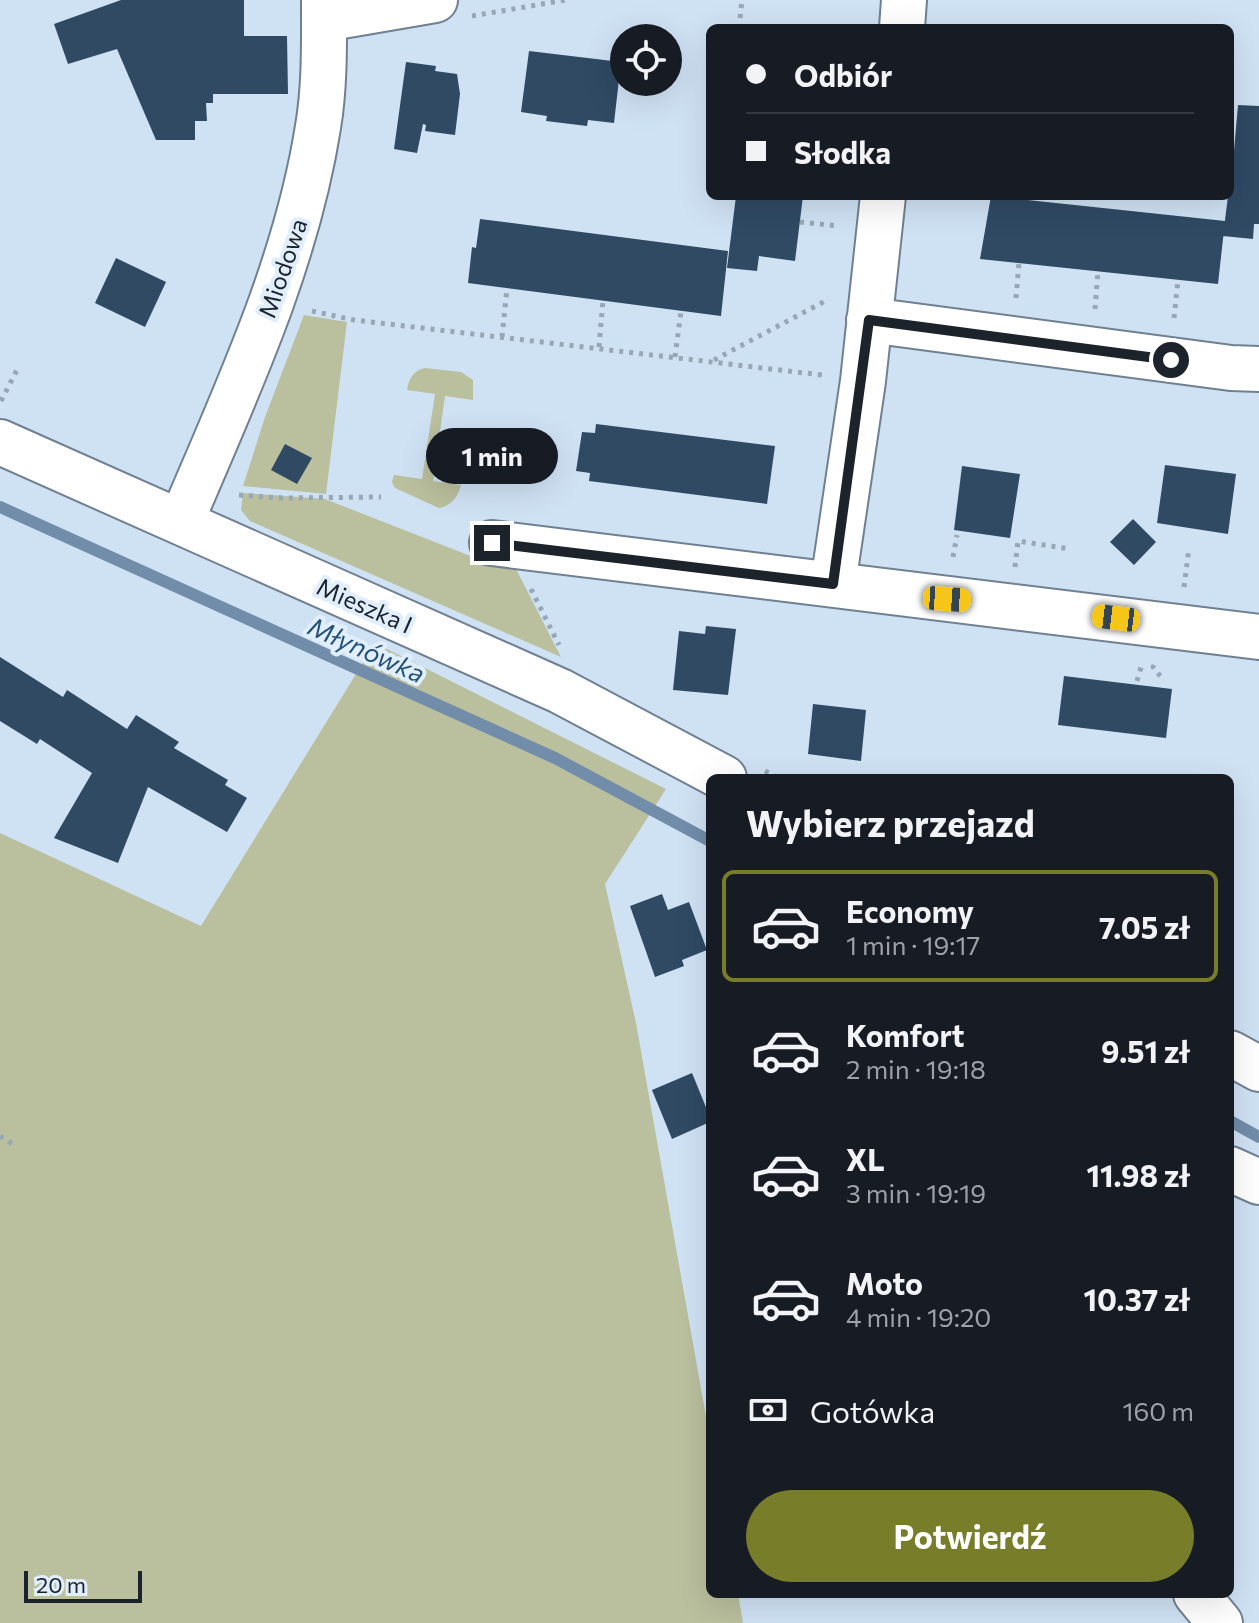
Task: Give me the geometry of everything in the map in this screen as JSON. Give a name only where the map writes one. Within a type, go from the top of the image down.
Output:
[{"type":"street","points":[[902,24],[904,0]]},
{"type":"street","points":[[324,9],[446,9]]},
{"type":"street","name":"Miodowa","points":[[181,522],[272,302],[303,204],[319,127],[324,9]]},
{"type":"street","points":[[833,584],[863,381],[883,200]]},
{"type":"street","points":[[869,320],[1259,369]]},
{"type":"street","name":"Mieszka I","points":[[0,442],[560,691],[716,774]]},
{"type":"street","points":[[492,543],[1259,637]]},
{"type":"street","points":[[1234,1055],[1259,1069]]},
{"type":"street","points":[[1234,1171],[1259,1182]]},
{"type":"street","points":[[1199,1598],[1220,1623]]},
{"type":"path","points":[[446,9],[566,0]]},
{"type":"path","points":[[739,24],[742,0]]},
{"type":"path","points":[[800,222],[853,227]]},
{"type":"path","points":[[1016,301],[1019,263]]},
{"type":"path","points":[[1095,309],[1098,271]]},
{"type":"path","points":[[1174,318],[1178,280]]},
{"type":"path","points":[[502,337],[507,288]]},
{"type":"path","points":[[713,361],[830,299]]},
{"type":"path","points":[[599,348],[603,300]]},
{"type":"path","points":[[272,302],[354,320],[863,381]]},
{"type":"path","points":[[675,357],[681,311]]},
{"type":"path","points":[[0,403],[19,366]]},
{"type":"path","points":[[236,482],[233,497],[381,497]]},
{"type":"path","points":[[1013,606],[1018,541],[1070,549]]},
{"type":"path","points":[[0,1136],[14,1145]]},
{"type":"green space","points":[[304,315],[347,322],[326,494],[243,486],[265,417]]},
{"type":"green space","points":[[425,368],[461,372],[473,380],[473,400],[445,396],[433,481],[461,485],[453,500],[439,508],[395,488],[392,482],[394,475],[422,479],[435,394],[407,390],[412,376]]},
{"type":"green space","points":[[243,493],[325,499],[491,564],[513,563],[561,657],[250,521],[241,510]]},
{"type":"green space","points":[[375,643],[666,789],[605,884],[636,1023],[706,1417],[706,1598],[739,1598],[743,1623],[0,1623],[0,833],[201,926]]},
{"type":"building","points":[[121,0],[244,0],[244,36],[287,36],[288,94],[213,94],[213,103],[206,103],[207,121],[195,121],[195,140],[156,140],[117,49],[68,64],[54,24]]},
{"type":"building","points":[[529,51],[610,61],[610,96],[617,96],[614,123],[588,120],[587,126],[546,121],[547,116],[521,112]]},
{"type":"building","points":[[406,62],[436,66],[435,71],[457,74],[460,94],[455,135],[425,131],[426,125],[423,124],[417,153],[394,149]]},
{"type":"building","points":[[1238,105],[1259,106],[1259,224],[1254,224],[1253,239],[1223,236],[1228,200],[1234,200]]},
{"type":"building","points":[[736,200],[803,200],[795,261],[759,256],[757,271],[727,268]]},
{"type":"building","points":[[990,200],[1028,200],[1225,221],[1218,284],[980,259]]},
{"type":"building","points":[[480,219],[728,251],[721,316],[468,283],[472,247],[476,248]]},
{"type":"building","points":[[116,258],[166,282],[145,327],[95,303]]},
{"type":"building","points":[[596,424],[775,446],[767,504],[589,481],[590,473],[576,471],[582,432],[595,433]]},
{"type":"building","points":[[285,444],[312,458],[297,484],[271,470]]},
{"type":"building","points":[[1165,465],[1236,474],[1228,534],[1157,523]]},
{"type":"building","points":[[962,466],[1020,474],[1010,538],[954,530]]},
{"type":"building","points":[[1133,519],[1156,542],[1134,565],[1110,542]]},
{"type":"building","points":[[706,626],[736,629],[728,695],[673,690],[679,631],[705,634]]},
{"type":"building","points":[[0,657],[63,697],[67,690],[127,729],[136,715],[179,742],[174,748],[228,780],[225,785],[247,798],[227,832],[148,787],[118,863],[54,838],[92,773],[40,739],[37,744],[0,721]]},
{"type":"building","points":[[1064,676],[1172,689],[1166,738],[1058,725]]},
{"type":"building","points":[[813,704],[866,710],[861,761],[808,754]]},
{"type":"building","points":[[662,894],[668,910],[689,902],[706,950],[682,960],[684,966],[655,977],[630,906]]},
{"type":"building","points":[[692,1073],[706,1107],[706,1124],[672,1139],[652,1090]]},
{"type":"waterway","name":"Młynówka","points":[[0,507],[555,758],[706,839]]},
{"type":"waterway","name":"Młynówka","points":[[1234,1123],[1259,1137]]},
{"type":"route","points":[[492,543],[833,584],[869,320],[1171,360]]}]
